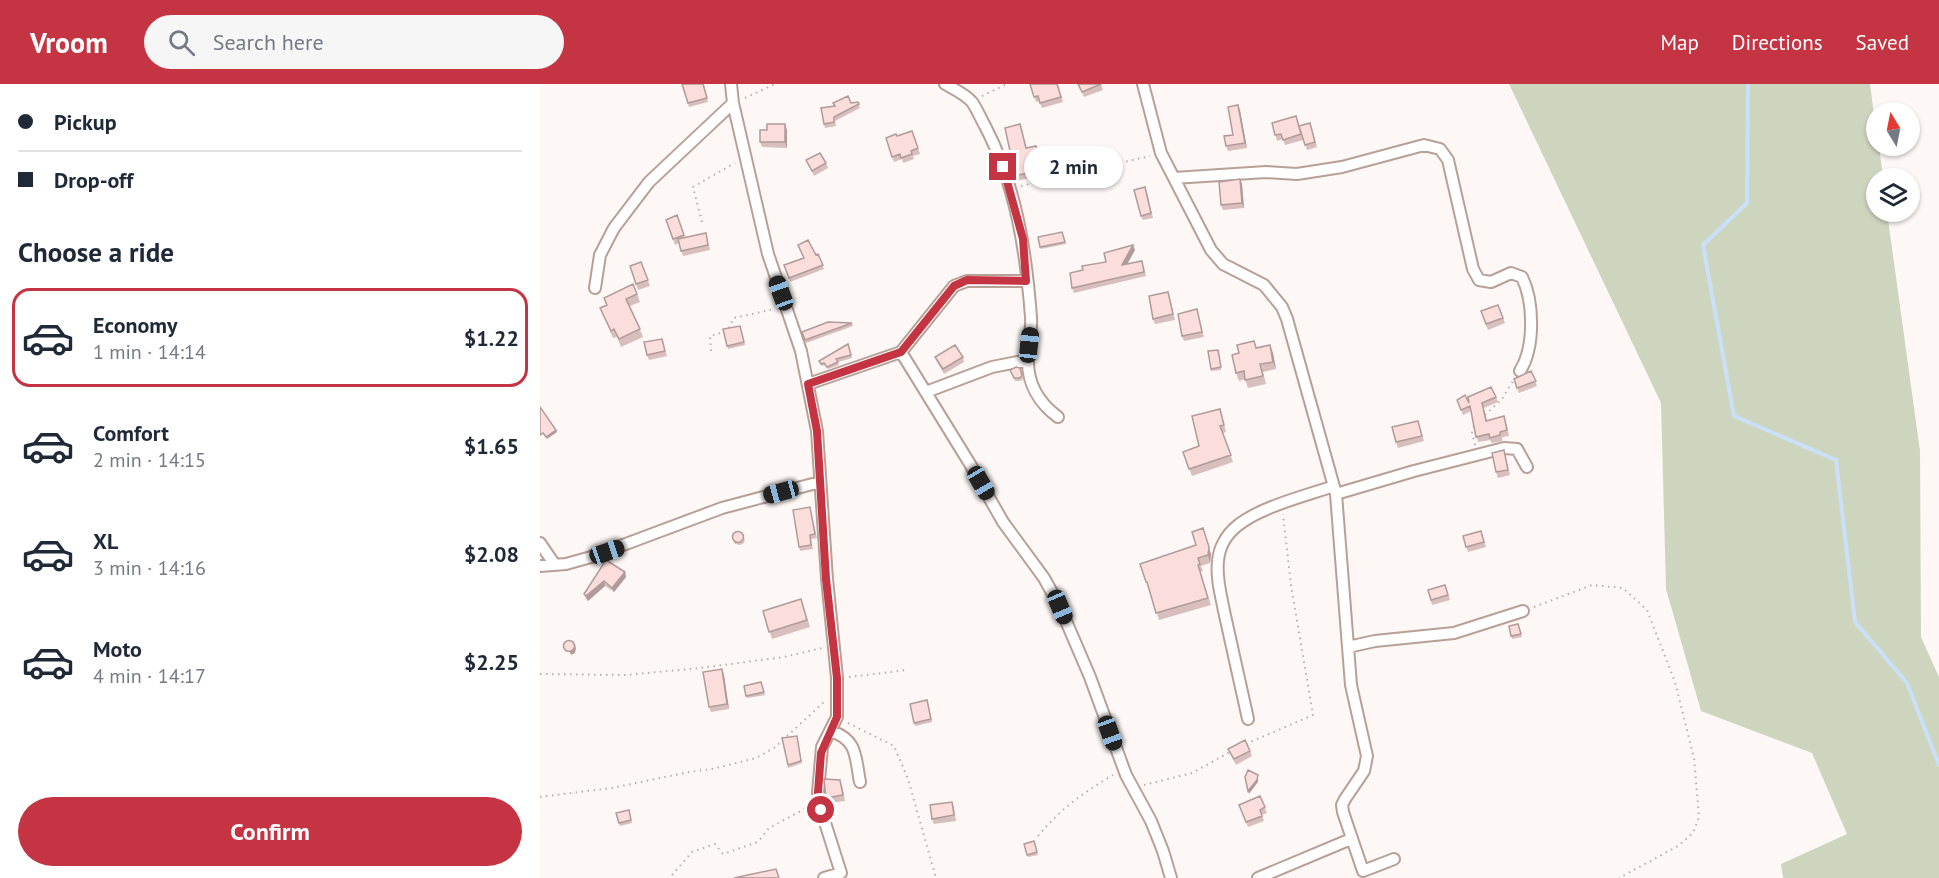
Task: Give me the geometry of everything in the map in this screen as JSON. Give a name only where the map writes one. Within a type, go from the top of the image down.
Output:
[{"type":"street","points":[[731,84],[733,103],[768,254],[801,351],[817,431],[826,579],[837,678],[837,717],[821,753],[819,801],[841,876],[824,878]]},
{"type":"street","points":[[945,84],[972,102],[996,147],[1010,188],[1023,239],[1031,319],[1028,360],[1032,380],[1038,399],[1058,417]]},
{"type":"street","points":[[1143,84],[1161,153],[1211,250],[1223,264],[1264,285],[1282,307],[1335,490],[1351,685],[1367,756],[1364,771],[1347,793],[1342,805],[1363,871],[1394,859]]},
{"type":"street","points":[[595,288],[600,255],[614,228],[649,182],[733,103]]},
{"type":"street","points":[[1174,178],[1266,172],[1297,174],[1342,166],[1424,145],[1440,149],[1448,160],[1473,269],[1479,280],[1491,282],[1511,273],[1522,277],[1527,288],[1531,343],[1520,371]]},
{"type":"street","points":[[808,384],[901,352],[954,286],[967,280],[1026,281]]},
{"type":"street","points":[[901,352],[1003,522],[1044,578],[1060,607],[1090,677],[1124,770],[1151,821],[1163,850],[1171,878]]},
{"type":"street","points":[[926,392],[992,367],[1028,360]]},
{"type":"street","points":[[1248,719],[1217,576],[1218,560],[1224,540],[1237,526],[1282,504],[1512,448],[1517,449],[1527,467]]},
{"type":"street","points":[[540,566],[591,557],[722,508],[820,482]]},
{"type":"street","points":[[540,543],[555,565]]},
{"type":"street","points":[[1348,647],[1385,640],[1454,633],[1523,611]]},
{"type":"street","points":[[831,731],[843,735],[851,742],[860,782]]},
{"type":"street","points":[[1258,878],[1351,839]]},
{"type":"path","points":[[733,103],[775,84]]},
{"type":"path","points":[[972,102],[1007,84]]},
{"type":"path","points":[[1010,188],[1161,153]]},
{"type":"path","points":[[702,222],[693,187],[746,157]]},
{"type":"path","points":[[711,351],[710,336],[727,331],[734,318],[785,306]]},
{"type":"path","points":[[1477,456],[1472,432],[1474,423],[1502,399],[1520,371]]},
{"type":"path","points":[[1245,744],[1312,716],[1291,585],[1282,504]]},
{"type":"path","points":[[1523,611],[1592,585],[1623,588],[1647,610],[1675,682],[1694,758],[1699,817],[1693,833],[1678,846],[1619,878]]},
{"type":"path","points":[[540,674],[626,675],[700,668],[784,657],[834,645]]},
{"type":"path","points":[[837,678],[908,670]]},
{"type":"path","points":[[540,797],[612,788],[756,758],[774,748],[837,690]]},
{"type":"path","points":[[837,717],[894,746],[908,779],[936,878]]},
{"type":"path","points":[[1132,787],[1192,773],[1236,749]]},
{"type":"path","points":[[1038,836],[1054,817],[1079,796],[1124,770]]},
{"type":"path","points":[[672,875],[692,852],[715,844],[723,854],[758,842],[769,828],[819,801]]},
{"type":"green space","points":[[1509,84],[1870,84],[1872,102],[1866,102],[1866,156],[1880,156],[1882,168],[1866,168],[1866,222],[1888,222],[1920,451],[1921,637],[1939,677],[1939,878],[1783,878],[1781,864],[1847,834],[1812,753],[1701,711],[1666,589],[1661,403]]},
{"type":"building","points":[[682,84],[703,84],[707,98],[688,103]]},
{"type":"building","points":[[1030,84],[1057,84],[1061,97],[1040,103],[1038,96],[1034,97]]},
{"type":"building","points":[[1078,84],[1101,84],[1082,92]]},
{"type":"building","points":[[848,96],[851,103],[858,102],[859,104],[834,117],[834,122],[824,124],[821,108],[835,106],[833,103]]},
{"type":"building","points":[[1238,105],[1245,143],[1226,146],[1224,136],[1233,135],[1228,107]]},
{"type":"building","points":[[1296,116],[1301,134],[1283,140],[1281,134],[1275,135],[1272,123]]},
{"type":"building","points":[[1310,123],[1315,142],[1305,145],[1299,126]]},
{"type":"building","points":[[767,124],[785,124],[785,142],[760,142],[760,130],[767,130]]},
{"type":"building","points":[[1020,124],[1026,148],[1036,146],[1040,163],[1027,166],[1028,173],[1014,176],[1005,152],[1010,151],[1005,128]]},
{"type":"building","points":[[912,131],[918,148],[911,151],[912,154],[901,158],[900,154],[892,157],[886,138]]},
{"type":"building","points":[[820,153],[826,163],[812,171],[806,160]]},
{"type":"building","points":[[1240,179],[1242,203],[1221,205],[1219,182]]},
{"type":"building","points":[[1145,187],[1151,213],[1141,216],[1134,190]]},
{"type":"building","points":[[677,215],[684,235],[673,239],[666,220]]},
{"type":"building","points":[[1062,232],[1065,242],[1040,247],[1038,237]]},
{"type":"building","points":[[706,233],[708,245],[681,251],[678,239]]},
{"type":"building","points":[[808,240],[823,265],[789,278],[784,265],[804,258],[798,245]]},
{"type":"building","points":[[1133,245],[1122,265],[1142,261],[1144,272],[1072,288],[1070,273],[1083,270],[1082,266],[1106,262],[1104,253]]},
{"type":"building","points":[[641,262],[648,280],[636,284],[630,266]]},
{"type":"building","points":[[633,284],[637,294],[626,299],[640,329],[619,339],[614,329],[611,331],[600,308],[607,305],[604,298]]},
{"type":"building","points":[[1168,292],[1173,314],[1153,319],[1149,296]]},
{"type":"building","points":[[1498,305],[1503,318],[1486,324],[1481,311]]},
{"type":"building","points":[[1197,309],[1202,332],[1182,336],[1178,314]]},
{"type":"building","points":[[828,322],[852,323],[805,340],[802,332]]},
{"type":"building","points":[[740,326],[744,342],[727,346],[723,329]]},
{"type":"building","points":[[662,339],[665,351],[647,355],[644,342]]},
{"type":"building","points":[[1254,341],[1256,348],[1270,345],[1273,362],[1260,364],[1263,376],[1245,380],[1244,371],[1236,373],[1232,355],[1239,353],[1237,345]]},
{"type":"building","points":[[848,344],[851,355],[836,359],[838,362],[827,367],[819,361]]},
{"type":"building","points":[[955,345],[963,357],[943,369],[935,357]]},
{"type":"building","points":[[1218,350],[1221,367],[1211,369],[1208,351]]},
{"type":"building","points":[[1020,368],[1022,376],[1019,378],[1014,378],[1010,370]]},
{"type":"building","points":[[1531,371],[1536,381],[1517,388],[1514,379]]},
{"type":"building","points":[[1491,387],[1496,397],[1482,403],[1486,421],[1504,416],[1507,430],[1490,438],[1489,434],[1476,437],[1470,406],[1461,410],[1457,400],[1465,395],[1469,403],[1468,397]]},
{"type":"building","points":[[540,407],[556,430],[546,437],[543,433],[540,435]]},
{"type":"building","points":[[1220,409],[1224,425],[1220,426],[1231,455],[1189,469],[1183,452],[1199,446],[1192,416]]},
{"type":"building","points":[[1418,421],[1422,436],[1396,442],[1392,427]]},
{"type":"building","points":[[1504,450],[1508,470],[1496,472],[1492,453]]},
{"type":"building","points":[[810,507],[815,534],[810,535],[811,545],[799,547],[793,510]]},
{"type":"building","points":[[1203,528],[1209,547],[1208,555],[1198,558],[1200,564],[1198,565],[1208,598],[1156,613],[1140,564],[1196,545],[1192,532]]},
{"type":"building","points":[[738,531],[744,537],[738,543],[732,537]]},
{"type":"building","points":[[1481,531],[1484,542],[1466,547],[1463,536]]},
{"type":"building","points":[[606,560],[625,572],[612,588],[604,581],[586,596],[584,594]]},
{"type":"building","points":[[1445,585],[1448,595],[1431,600],[1428,590]]},
{"type":"building","points":[[801,599],[807,620],[769,632],[763,611]]},
{"type":"building","points":[[1518,624],[1521,634],[1511,636],[1509,626]]},
{"type":"building","points":[[569,640],[575,646],[569,652],[563,646]]},
{"type":"building","points":[[722,669],[727,704],[709,707],[703,672]]},
{"type":"building","points":[[761,682],[764,692],[746,696],[744,686]]},
{"type":"building","points":[[927,700],[931,719],[914,723],[910,704]]},
{"type":"building","points":[[797,736],[801,761],[788,765],[782,738]]},
{"type":"building","points":[[1245,740],[1250,751],[1234,759],[1228,749]]},
{"type":"building","points":[[1248,770],[1258,775],[1257,780],[1248,791],[1245,777]]},
{"type":"building","points":[[824,779],[840,780],[843,795],[826,798]]},
{"type":"building","points":[[1260,796],[1265,807],[1260,810],[1262,816],[1246,822],[1239,805]]},
{"type":"building","points":[[952,802],[954,815],[932,819],[930,805]]},
{"type":"building","points":[[629,810],[631,820],[619,823],[616,813]]},
{"type":"building","points":[[1034,841],[1037,852],[1027,855],[1024,844]]},
{"type":"building","points":[[776,869],[779,878],[734,878]]},
{"type":"waterway","points":[[1748,84],[1747,203],[1703,245],[1734,416],[1836,460],[1855,622],[1907,683],[1939,765]]},
{"type":"route","points":[[821,810],[818,792],[821,753],[837,717],[837,678],[826,579],[817,431],[808,384],[901,352],[954,286],[967,280],[1026,281],[1023,239],[1003,167]]}]
